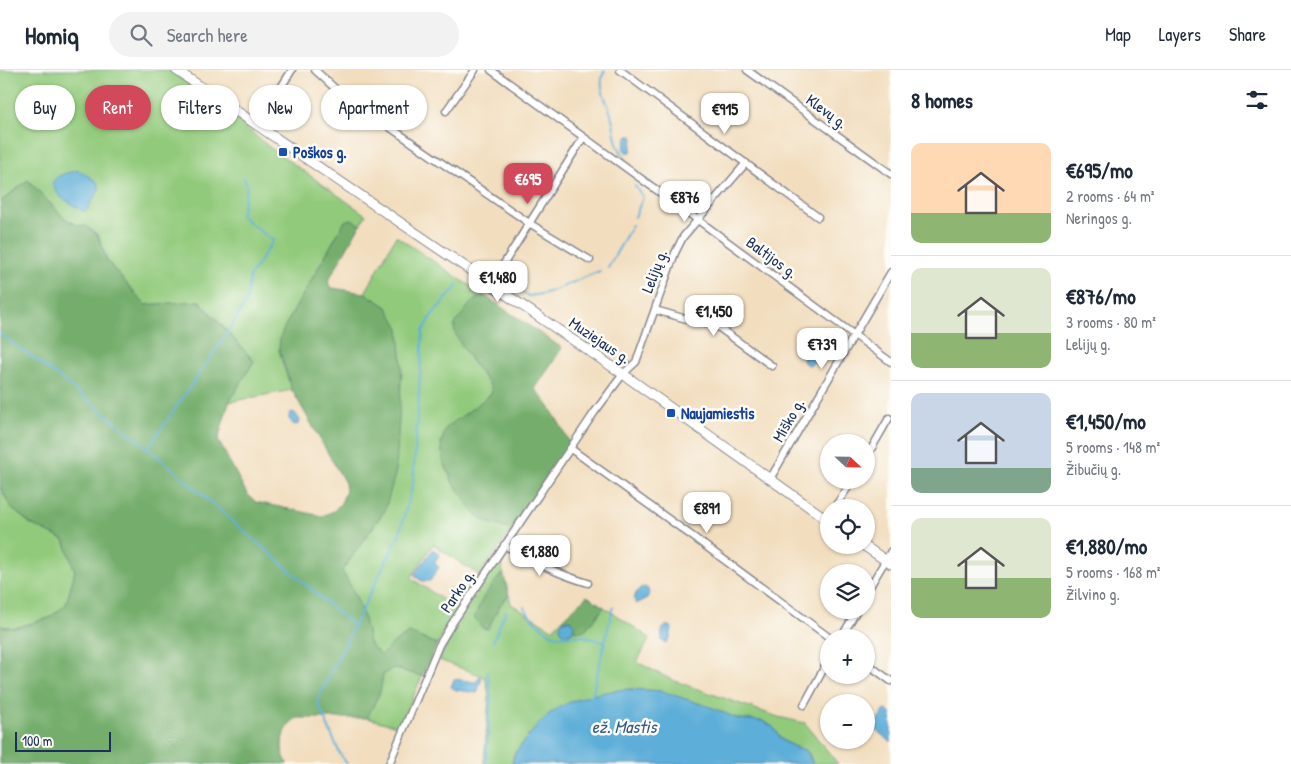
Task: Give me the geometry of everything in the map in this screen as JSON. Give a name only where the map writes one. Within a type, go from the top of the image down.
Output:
[{"type":"main road","name":"Muziejaus g.","points":[[176,70],[249,120]]},
{"type":"main road","name":"Muziejaus g.","points":[[264,130],[623,374],[820,513]]},
{"type":"main road","points":[[875,553],[888,562]]},
{"type":"street","points":[[282,85],[292,70]]},
{"type":"street","points":[[315,70],[340,93],[529,223],[590,260]]},
{"type":"street","points":[[446,111],[475,70]]},
{"type":"street","name":"Baltijos g.","points":[[491,70],[891,362]]},
{"type":"street","points":[[620,70],[818,217]]},
{"type":"street","name":"Klevų g.","points":[[746,70],[891,174]]},
{"type":"street","points":[[491,284],[583,138]]},
{"type":"street","name":"Lelijų g.","points":[[623,374],[636,362],[675,253],[683,238],[746,163]]},
{"type":"street","name":"Miško g.","points":[[770,479],[891,272]]},
{"type":"street","points":[[655,310],[690,320],[714,324],[772,366]]},
{"type":"street","name":"Parko g.","points":[[390,764],[439,645],[504,545],[623,374]]},
{"type":"street","points":[[875,442],[889,418]]},
{"type":"street","points":[[571,449],[678,525],[820,631]]},
{"type":"street","points":[[504,545],[536,564],[588,583]]},
{"type":"street","points":[[875,581],[888,562],[891,551]]},
{"type":"street","points":[[875,669],[891,681]]},
{"type":"street","points":[[804,705],[820,676]]},
{"type":"green space","points":[[0,70],[169,70],[191,85],[161,85],[161,130],[239,130],[239,117],[242,119],[240,123],[268,146],[366,215],[360,225],[352,220],[345,221],[285,326],[280,343],[280,351],[283,366],[292,390],[229,402],[254,361],[200,301],[145,305],[107,261],[98,235],[86,226],[77,225],[64,218],[28,180],[0,202]]},
{"type":"green space","points":[[28,180],[64,218],[77,225],[86,226],[98,236],[107,261],[145,305],[199,301],[254,361],[229,402],[218,440],[247,494],[256,502],[322,516],[334,511],[341,503],[346,491],[345,483],[292,390],[279,350],[280,338],[345,221],[352,219],[360,225],[328,281],[329,285],[332,288],[365,293],[387,307],[399,328],[402,366],[396,471],[385,510],[342,571],[360,606],[369,643],[381,655],[393,643],[409,633],[437,644],[422,676],[393,668],[383,675],[380,692],[367,718],[297,718],[293,721],[285,730],[282,740],[284,756],[289,764],[0,764],[0,626],[15,628],[49,618],[66,605],[75,571],[64,540],[31,524],[11,508],[0,486],[0,202]]},
{"type":"green space","points":[[396,236],[485,296],[476,299],[470,359],[491,387],[492,392],[441,442],[443,460],[453,483],[502,527],[511,530],[480,576],[433,544],[411,578],[458,610],[437,644],[393,643],[381,655],[369,644],[360,606],[342,571],[385,510],[387,307],[365,293]]},
{"type":"green space","points":[[485,296],[562,348],[535,389],[554,415],[570,444],[511,530],[487,522],[475,514],[453,483],[443,460],[441,442],[446,428],[492,392],[491,387],[469,358],[454,328],[471,304]]},
{"type":"green space","points":[[0,486],[11,508],[31,524],[64,540],[75,571],[66,605],[49,618],[15,628],[0,626]]},
{"type":"green space","points":[[499,560],[503,572],[497,580],[488,628],[500,605],[509,595],[511,604],[552,629],[563,619],[561,624],[572,633],[573,629],[577,632],[594,621],[604,607],[650,638],[637,662],[672,680],[778,717],[805,723],[820,742],[820,749],[826,749],[838,764],[813,764],[809,753],[782,740],[773,727],[763,721],[739,719],[662,691],[630,689],[592,696],[550,713],[514,754],[512,764],[484,764],[489,696],[485,677],[439,660],[463,613]]},
{"type":"green space","points":[[503,572],[509,595],[500,605],[488,629],[482,628],[474,618],[484,596]]},
{"type":"green space","points":[[587,596],[604,607],[585,630],[577,632],[573,629],[573,624],[570,620],[563,619]]},
{"type":"green space","points":[[392,668],[422,676],[400,727],[367,718],[380,692],[383,675]]},
{"type":"water","points":[[628,136],[632,136],[633,139],[631,152],[624,150]]},
{"type":"water","points":[[79,170],[99,185],[99,190],[86,211],[59,196],[52,184],[56,178]]},
{"type":"water","points":[[811,353],[814,354],[814,364],[807,365],[804,364],[803,357],[804,354]]},
{"type":"water","points":[[291,412],[295,413],[300,420],[299,424],[294,425],[289,419]]},
{"type":"water","points":[[433,549],[440,554],[434,563],[439,567],[430,581],[422,581],[415,574]]},
{"type":"water","points":[[645,587],[648,589],[649,595],[646,599],[636,604],[634,598],[636,594],[640,588]]},
{"type":"water","points":[[567,620],[572,622],[574,627],[572,632],[567,634],[562,632],[560,627],[562,622]]},
{"type":"water","points":[[666,626],[672,628],[670,638],[666,643],[662,641],[662,630]]},
{"type":"water","points":[[480,676],[482,678],[477,693],[456,690],[451,687],[454,679],[476,682]]},
{"type":"water","name":"ež. Mastis","points":[[630,689],[662,691],[713,708],[738,719],[763,721],[773,727],[782,740],[798,749],[806,750],[813,764],[512,764],[521,745],[552,712],[569,702],[589,696]]},
{"type":"water","points":[[884,710],[891,714],[891,742],[875,730],[875,725]]},
{"type":"waterway","points":[[605,70],[602,81],[603,91],[618,146],[626,159]]},
{"type":"waterway","points":[[244,177],[247,186],[241,216],[273,241],[250,276],[246,302],[224,338],[148,448],[355,627]]},
{"type":"waterway","points":[[635,186],[643,197],[635,217]]},
{"type":"waterway","points":[[608,268],[632,225]]},
{"type":"waterway","points":[[503,278],[528,296],[556,290],[600,271]]},
{"type":"waterway","points":[[347,764],[340,754],[317,701],[399,535],[413,483],[423,331],[432,315],[458,285]]},
{"type":"waterway","points":[[0,334],[55,374],[148,448]]},
{"type":"waterway","points":[[524,607],[533,620],[551,634],[557,636],[584,636],[606,643]]},
{"type":"waterway","points":[[592,696],[613,607]]},
{"type":"waterway","points":[[493,641],[506,611]]},
{"type":"waterway","points":[[486,764],[491,696],[487,671]]},
{"type":"place","name":"Poškos g.","points":[[283,152]]},
{"type":"place","name":"Naujamiestis","points":[[671,413]]}]
